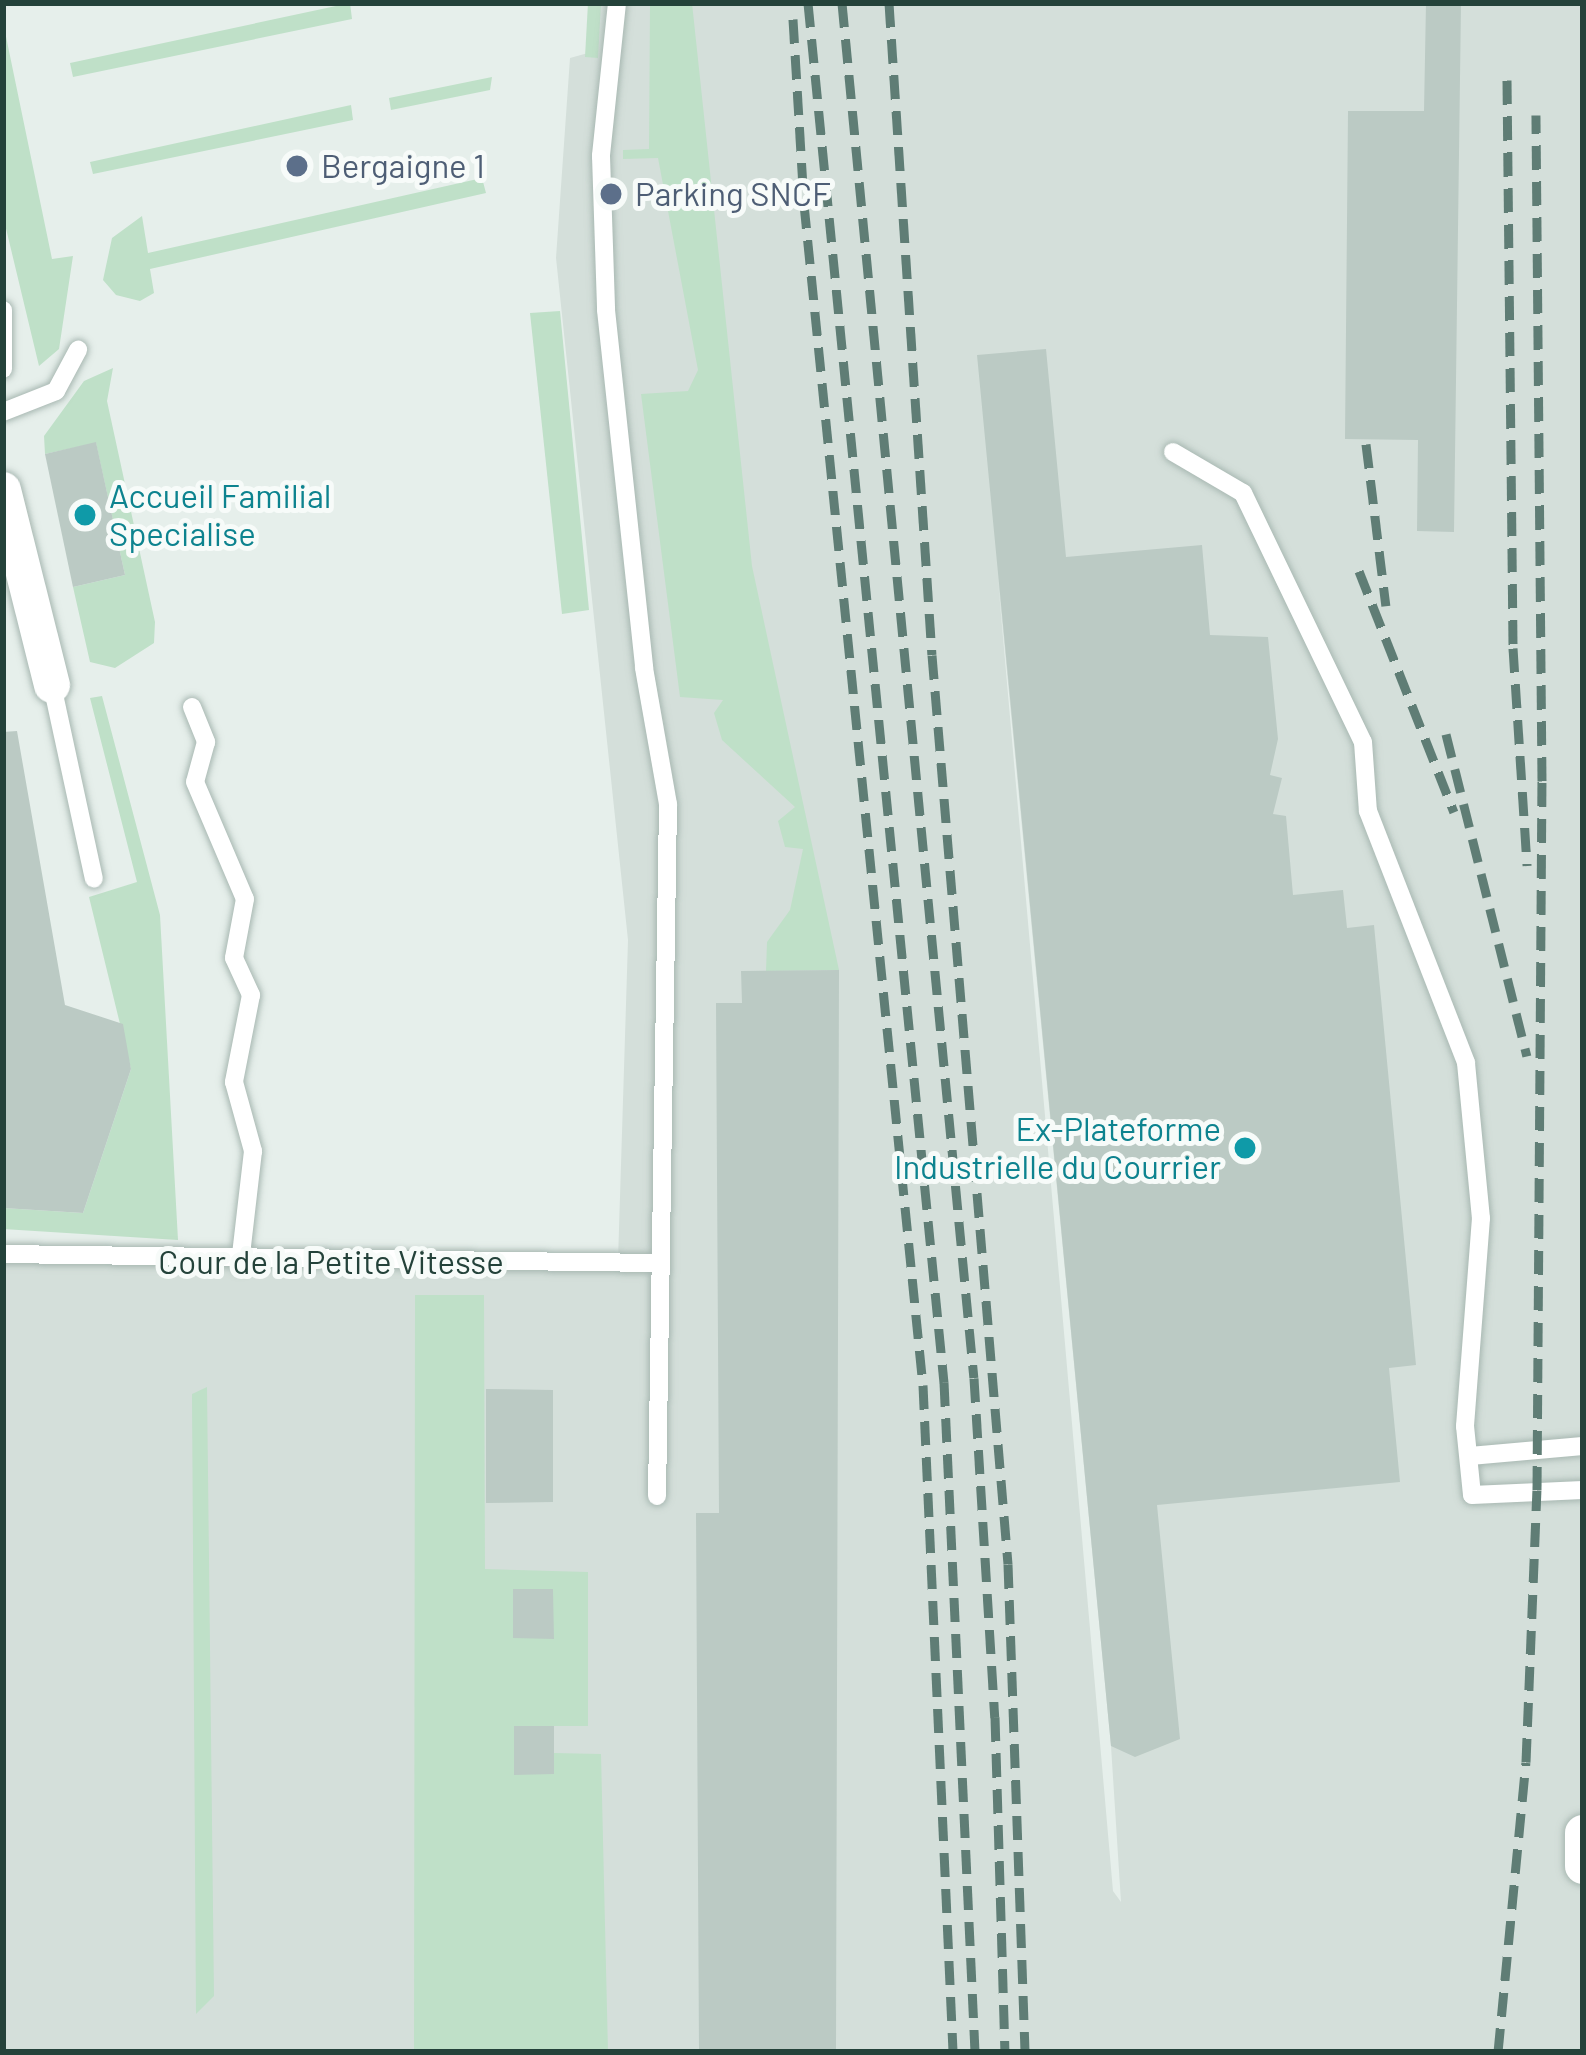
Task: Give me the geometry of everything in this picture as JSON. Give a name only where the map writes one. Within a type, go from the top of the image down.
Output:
[{"type":"street","points":[[3,490],[52,685]]},
{"type":"street","points":[[1583,1833],[1583,1866]]},
{"type":"lane","points":[[616,3],[601,156],[606,310],[644,668],[668,805],[657,1496]]},
{"type":"lane","points":[[3,310],[3,369]]},
{"type":"lane","points":[[3,412],[56,392],[78,350]]},
{"type":"lane","points":[[1173,452],[1243,493],[1353,722],[1371,769],[1368,811],[1466,1063],[1481,1218],[1465,1426],[1472,1495],[1583,1490]]},
{"type":"lane","points":[[52,685],[94,879]]},
{"type":"lane","points":[[192,707],[206,742],[195,782],[244,899],[234,958],[250,995],[234,1082],[253,1151],[240,1262]]},
{"type":"lane","name":"Cour de la Petite Vitesse","points":[[3,1254],[240,1262],[659,1263]]},
{"type":"lane","points":[[1470,1456],[1583,1446]]},
{"type":"shaded area","points":[[588,3],[1583,3],[1583,2052],[3,2052],[3,1254],[618,1261],[628,940],[556,258],[570,58],[588,53]],"holes":[[[998,580],[1111,1746],[1121,1902],[1113,1891]]]},
{"type":"green space","points":[[350,3],[352,19],[73,77],[70,63]]},
{"type":"green space","points":[[588,3],[601,3],[598,58],[585,57]]},
{"type":"green space","points":[[650,3],[692,3],[752,566],[839,970],[766,971],[767,942],[790,910],[803,849],[785,847],[778,821],[795,807],[722,740],[714,713],[723,700],[680,697],[641,394],[688,391],[698,370],[658,158],[623,159],[623,150],[649,149]]},
{"type":"green space","points":[[3,22],[52,259],[73,256],[59,349],[39,366],[3,216]]},
{"type":"green space","points":[[492,77],[490,90],[391,110],[389,98]]},
{"type":"green space","points":[[351,105],[353,120],[93,174],[90,162]]},
{"type":"green space","points":[[482,178],[486,193],[150,269],[154,293],[140,301],[116,295],[103,280],[112,238],[142,216],[148,253]]},
{"type":"green space","points":[[560,311],[589,610],[562,614],[530,313]]},
{"type":"green space","points":[[113,368],[107,401],[155,622],[154,643],[115,668],[90,662],[73,587],[125,575],[96,443],[45,454],[44,436],[84,381]]},
{"type":"green space","points":[[102,696],[160,915],[178,1240],[3,1229],[3,1208],[83,1213],[131,1069],[89,897],[137,882],[90,698]]},
{"type":"green space","points":[[415,1295],[484,1295],[485,1569],[588,1572],[588,1726],[514,1726],[514,1774],[553,1774],[554,1753],[601,1754],[608,2052],[414,2052]]},
{"type":"green space","points":[[207,1387],[214,1996],[196,2014],[192,1394]]},
{"type":"building","points":[[1426,3],[1461,3],[1454,532],[1417,531],[1418,440],[1345,439],[1348,111],[1424,111]]},
{"type":"building","points":[[1046,349],[1066,557],[1202,545],[1210,635],[1268,637],[1278,739],[1270,775],[1282,778],[1273,814],[1286,816],[1293,895],[1343,890],[1347,928],[1374,925],[1416,1365],[1389,1368],[1400,1482],[1157,1505],[1180,1739],[1135,1757],[1111,1746],[977,355]]},
{"type":"building","name":"Accueil Familial Specialise","points":[[96,442],[125,575],[73,587],[45,454]]},
{"type":"building","points":[[17,731],[65,1005],[123,1024],[131,1069],[83,1213],[3,1208],[3,732]]},
{"type":"building","points":[[839,970],[836,2052],[699,2052],[696,1513],[719,1513],[716,1003],[742,1003],[741,971]]},
{"type":"building","points":[[486,1389],[553,1390],[553,1502],[486,1503]]},
{"type":"building","points":[[513,1589],[553,1589],[554,1639],[513,1638]]},
{"type":"building","points":[[514,1726],[554,1726],[554,1774],[514,1775]]},
{"type":"railway","points":[[808,3],[944,1382],[975,2052]]},
{"type":"railway","points":[[842,3],[974,1378],[995,1717],[1005,2052]]},
{"type":"railway","points":[[889,3],[932,655],[1008,1564],[1025,2052]]},
{"type":"railway","points":[[793,19],[804,204],[923,1385],[953,2052]]},
{"type":"railway","points":[[1507,80],[1513,648],[1527,866]]},
{"type":"railway","points":[[1498,2052],[1526,1762],[1537,1490],[1542,781],[1536,115]]},
{"type":"railway","points":[[1366,444],[1386,606]]},
{"type":"railway","points":[[1359,571],[1454,812]]},
{"type":"railway","points":[[1446,734],[1527,1056]]},
{"type":"place","name":"Bergaigne 1","points":[[297,166]]},
{"type":"place","name":"Parking SNCF","points":[[611,194]]},
{"type":"place","name":"Accueil Familial Specialise","points":[[85,515]]},
{"type":"place","name":"Ex-Plateforme Industrielle du Courrier","points":[[1245,1148]]}]
